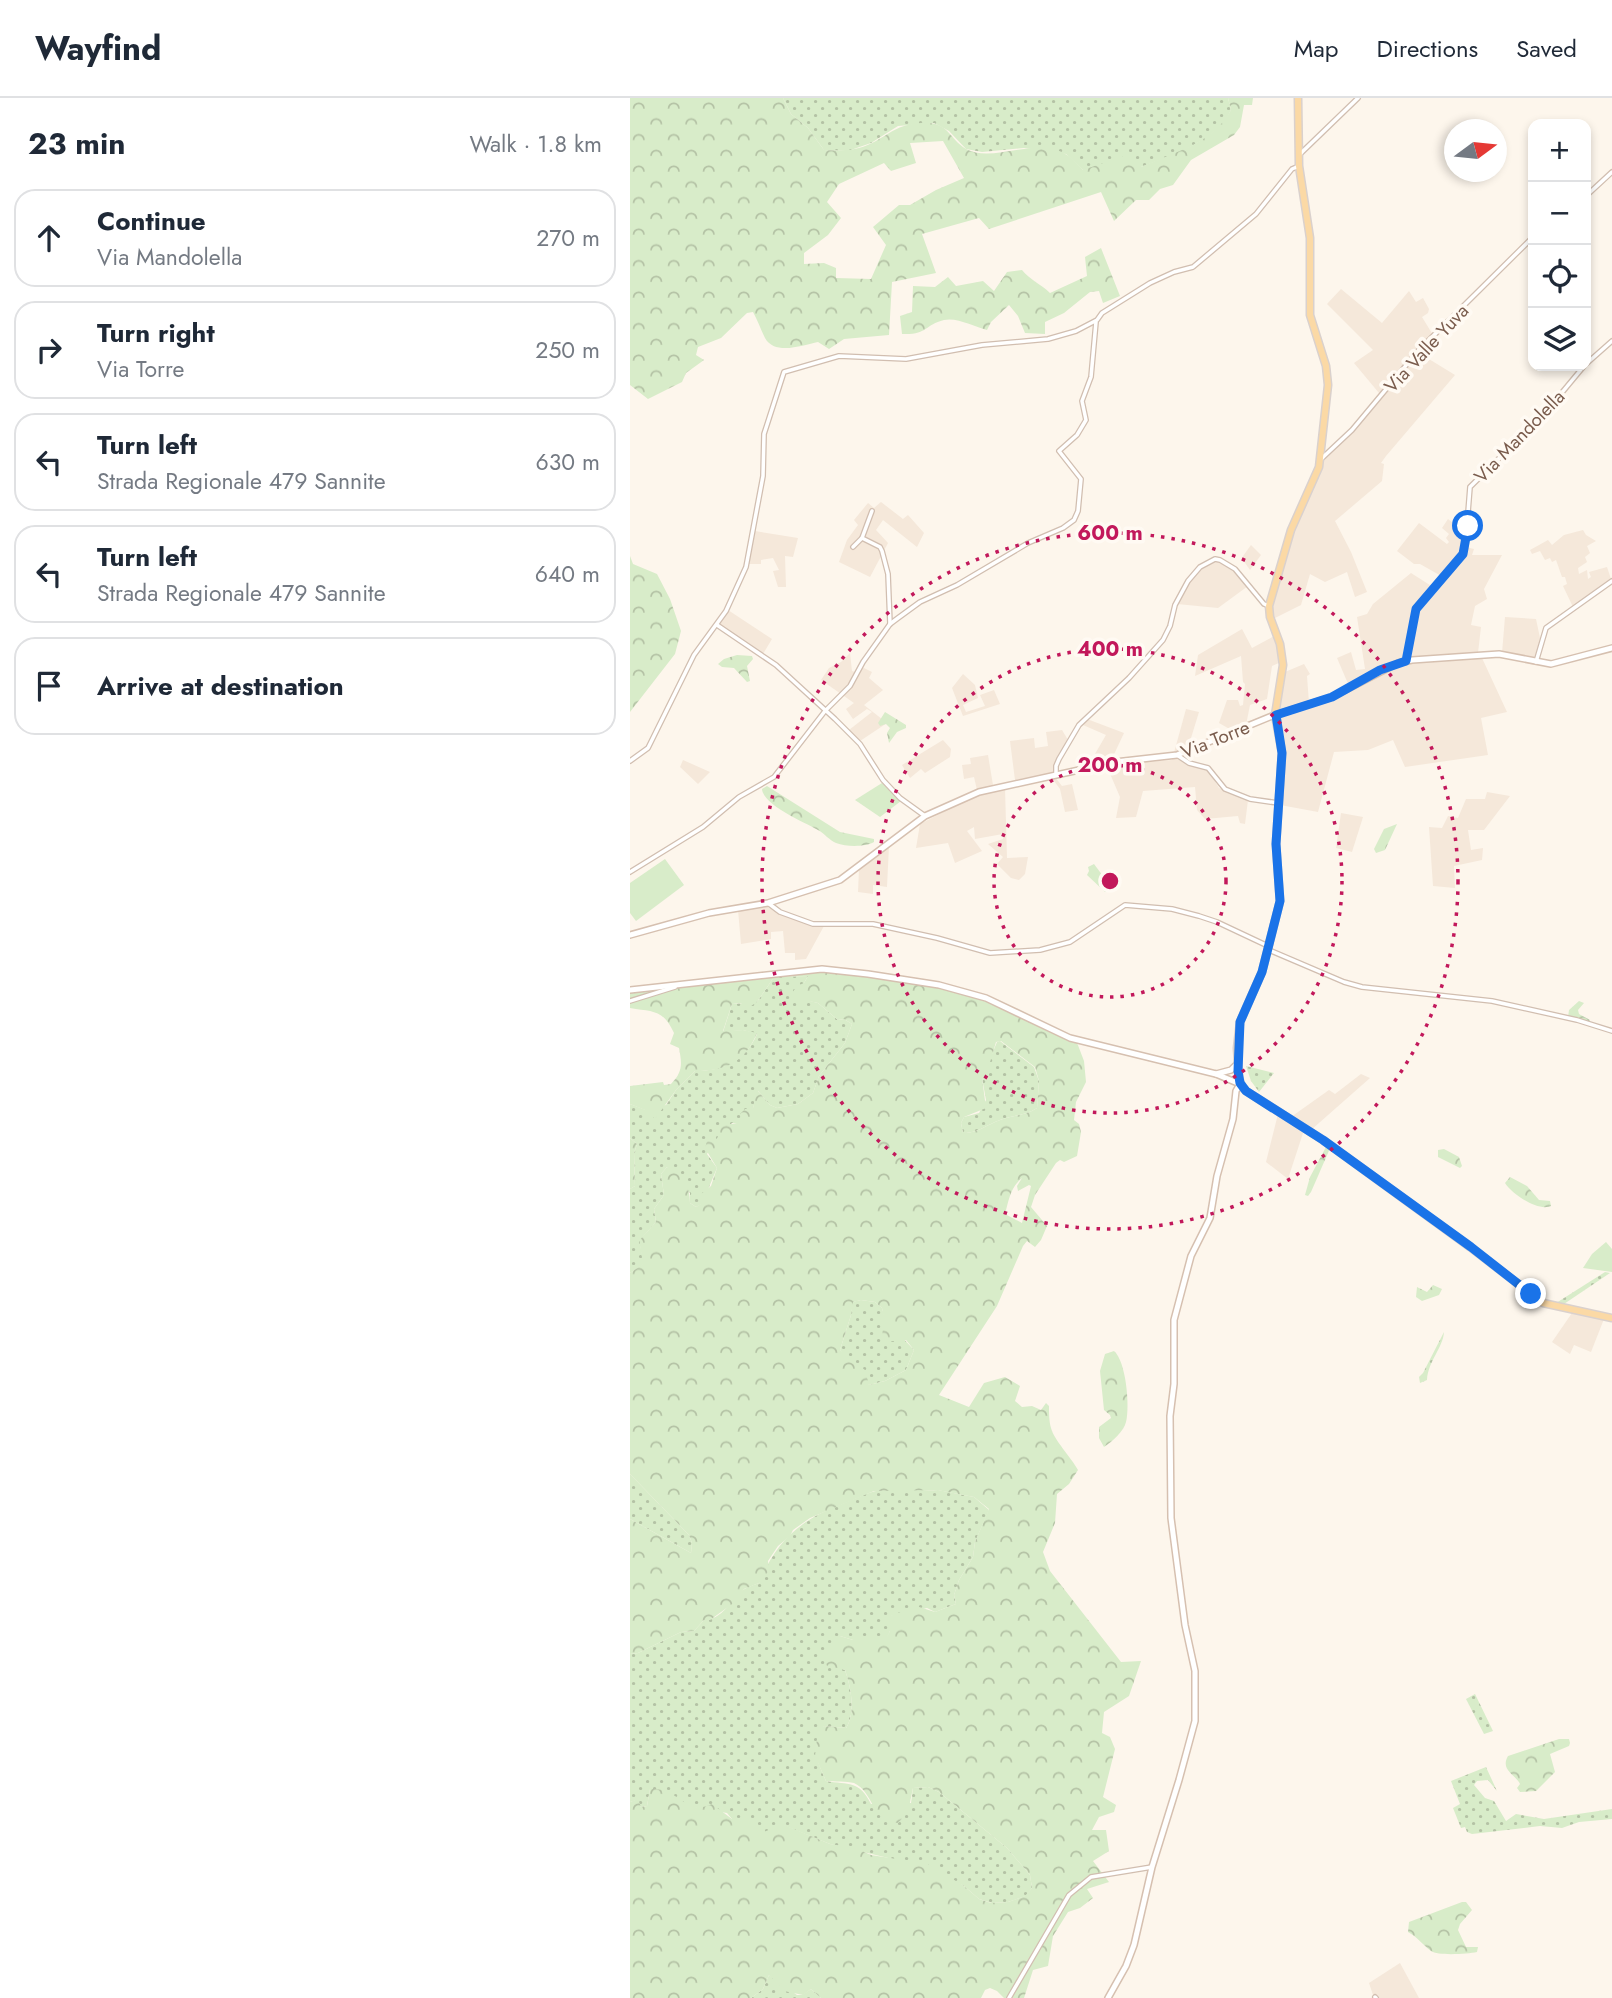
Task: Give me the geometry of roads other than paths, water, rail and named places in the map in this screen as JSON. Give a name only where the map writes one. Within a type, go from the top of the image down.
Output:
[{"type":"main road","points":[[1108,1998],[1134,1945],[1152,1867],[1179,1780],[1195,1714],[1194,1669],[1185,1625],[1171,1518],[1170,1416],[1174,1384],[1174,1320],[1191,1255],[1210,1218],[1217,1176],[1240,1084],[1240,1022],[1262,972],[1280,901],[1276,844],[1282,753],[1276,715],[1283,676],[1283,658],[1269,606],[1291,530],[1314,481],[1320,460],[1328,379],[1310,315],[1310,238],[1299,166],[1298,98]]},
{"type":"main road","name":"Via Torre","points":[[630,935],[709,913],[768,903],[840,880],[925,816],[993,787],[1115,762],[1177,755],[1276,715],[1332,697],[1380,670],[1406,661],[1499,654],[1536,663],[1557,663],[1612,648]]},
{"type":"main road","points":[[630,990],[822,969],[906,979],[986,998],[1070,1038],[1216,1074],[1240,1084],[1246,1091],[1334,1148],[1543,1303],[1612,1318]]},
{"type":"main road","points":[[1216,1074],[1231,1070],[1238,1063]]},
{"type":"street","points":[[1299,155],[1358,98]]},
{"type":"street","points":[[630,872],[704,827],[739,797],[774,777],[825,710],[850,686],[890,624],[920,602],[957,585],[1028,542],[1063,528],[1077,515],[1081,479],[1059,451],[1077,435],[1086,419],[1082,401],[1091,377],[1097,320],[1102,313],[1150,283],[1193,267],[1256,214],[1292,169],[1299,166]]},
{"type":"street","points":[[1591,191],[1612,172]]},
{"type":"street","name":"Via Valle Yuva","points":[[1320,460],[1352,430],[1418,351],[1497,276],[1528,242]]},
{"type":"street","points":[[630,761],[648,748],[694,655],[717,625],[736,589],[750,553],[763,476],[764,434],[784,372],[839,356],[906,359],[982,345],[1033,341],[1063,335],[1097,320]]},
{"type":"street","name":"Via Mandolella","points":[[1591,360],[1612,341]]},
{"type":"street","name":"Via Mandolella","points":[[1406,661],[1416,609],[1452,569],[1465,550],[1470,487],[1545,414],[1580,371]]},
{"type":"street","points":[[853,547],[862,538],[872,511]]},
{"type":"street","points":[[862,538],[880,547],[882,551],[888,574],[890,624]]},
{"type":"street","points":[[1056,775],[1059,759],[1079,725],[1129,678],[1163,639],[1170,626],[1175,605],[1188,581],[1200,567],[1215,559],[1220,560],[1235,569],[1264,604],[1269,606]]},
{"type":"street","points":[[1536,663],[1546,628],[1612,581]]},
{"type":"street","points":[[717,625],[776,665],[860,744],[883,780],[925,816]]},
{"type":"street","points":[[1177,755],[1189,763],[1208,768],[1225,789],[1250,799],[1278,803]]},
{"type":"street","points":[[768,903],[780,912],[813,924],[873,924],[937,937],[990,953],[1040,950],[1070,942],[1125,905],[1172,909],[1217,922],[1344,982],[1362,987],[1494,1002],[1577,1020],[1612,1031]]},
{"type":"street","points":[[630,1001],[677,986],[677,983]]},
{"type":"street","points":[[1009,1998],[1069,1895],[1091,1877],[1152,1867]]}]
